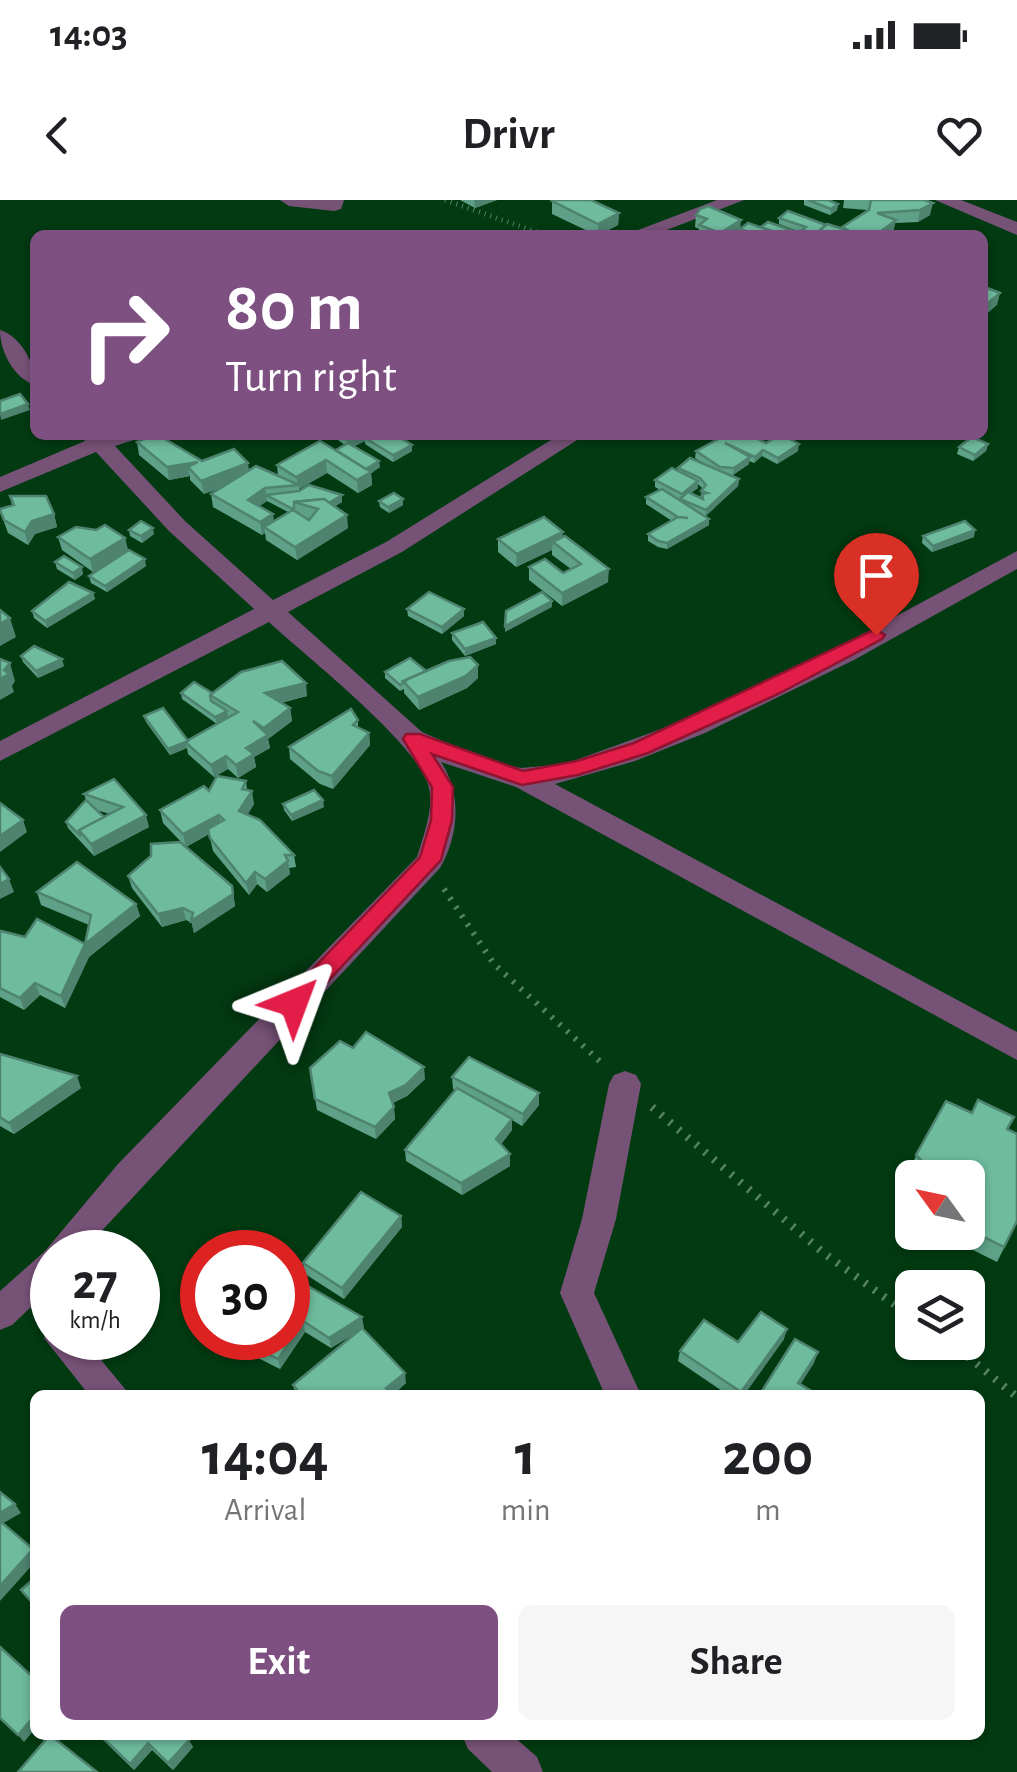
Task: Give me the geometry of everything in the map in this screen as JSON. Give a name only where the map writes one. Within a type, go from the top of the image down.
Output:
[{"type":"street","points":[[289,200],[334,205],[335,200]]},
{"type":"street","points":[[635,230],[735,200]]},
{"type":"street","points":[[944,200],[1017,229]]},
{"type":"street","points":[[964,230],[972,212]]},
{"type":"street","points":[[0,336],[30,373]]},
{"type":"street","points":[[0,485],[94,440]]},
{"type":"street","points":[[80,1230],[430,860],[441,820],[443,787],[413,739],[177,526],[97,440]]},
{"type":"street","points":[[0,752],[394,548],[566,440]]},
{"type":"street","points":[[522,778],[578,768],[641,748],[771,690],[1017,559]]},
{"type":"street","points":[[413,739],[522,778],[1017,1047]]},
{"type":"street","points":[[621,1390],[577,1293],[599,1219],[625,1084]]},
{"type":"street","points":[[0,1314],[30,1286]]},
{"type":"street","points":[[81,1360],[108,1390]]},
{"type":"street","points":[[487,1740],[522,1772]]},
{"type":"path","points":[[444,200],[531,230]]},
{"type":"path","points":[[972,1360],[1017,1397]]},
{"type":"building","points":[[554,200],[591,200],[619,213],[598,224]]},
{"type":"building","points":[[808,200],[828,200],[838,204],[831,209]]},
{"type":"building","points":[[871,200],[933,203],[920,210],[877,213],[896,220],[883,230],[842,227],[869,210]]},
{"type":"building","points":[[708,206],[741,220],[725,230],[712,230],[699,225],[707,219],[696,215]]},
{"type":"building","points":[[788,211],[826,225],[820,230],[802,230],[806,227],[779,218]]},
{"type":"building","points":[[768,222],[791,230],[761,227]]},
{"type":"building","points":[[748,223],[768,230],[743,230],[740,229]]},
{"type":"building","points":[[827,224],[847,230],[820,230]]},
{"type":"building","points":[[988,288],[1000,293],[988,303]]},
{"type":"building","points":[[20,394],[28,404],[0,414],[0,401]]},
{"type":"building","points":[[166,440],[202,461],[234,449],[248,463],[201,481],[188,467],[198,462],[167,467],[137,442]]},
{"type":"building","points":[[368,440],[404,440],[412,445],[393,455]]},
{"type":"building","points":[[717,440],[791,440],[799,444],[778,458],[763,450],[755,457],[725,443],[750,457],[734,468],[720,467],[696,451]]},
{"type":"building","points":[[968,440],[988,444],[975,455],[959,447]]},
{"type":"building","points":[[320,441],[371,472],[357,480],[326,460],[296,477],[277,465]]},
{"type":"building","points":[[348,443],[379,461],[366,469],[336,450]]},
{"type":"building","points":[[690,458],[739,479],[706,510],[680,499],[688,492],[703,499],[702,494],[707,493],[701,491],[706,485],[700,478],[678,468]]},
{"type":"building","points":[[256,466],[299,485],[265,488],[248,500],[273,514],[260,522],[211,494]]},
{"type":"building","points":[[672,468],[698,481],[682,494],[655,480]]},
{"type":"building","points":[[309,485],[342,495],[329,503],[324,499],[294,502],[293,509],[266,495],[299,491]]},
{"type":"building","points":[[662,489],[709,519],[667,543],[658,541],[648,534],[678,517],[646,497]]},
{"type":"building","points":[[394,493],[403,499],[388,507],[379,501]]},
{"type":"building","points":[[10,496],[46,496],[54,514],[32,521],[25,532],[4,520],[0,509],[14,505]]},
{"type":"building","points":[[324,499],[347,515],[295,547],[264,527],[293,510],[309,520],[318,509],[294,502]]},
{"type":"building","points":[[544,517],[563,532],[517,554],[498,539]]},
{"type":"building","points":[[141,521],[153,528],[141,536],[129,530]]},
{"type":"building","points":[[965,521],[975,530],[933,546],[923,536]]},
{"type":"building","points":[[105,525],[125,538],[90,559],[58,537],[76,527],[96,530]]},
{"type":"building","points":[[565,536],[609,569],[562,593],[529,567],[545,559],[563,573],[581,564],[553,542]]},
{"type":"building","points":[[129,550],[145,559],[105,586],[89,576]]},
{"type":"building","points":[[64,556],[82,567],[73,573],[55,562]]},
{"type":"building","points":[[69,582],[93,593],[45,621],[32,611]]},
{"type":"building","points":[[429,592],[464,609],[442,627],[407,609]]},
{"type":"building","points":[[542,592],[552,601],[505,626],[506,611]]},
{"type":"building","points":[[0,610],[10,618],[0,624]]},
{"type":"building","points":[[483,622],[496,638],[465,649],[452,633]]},
{"type":"building","points":[[34,646],[62,659],[36,671],[21,656]]},
{"type":"building","points":[[470,657],[478,665],[466,676],[418,697],[403,681],[449,661]]},
{"type":"building","points":[[410,658],[426,671],[400,685],[385,672]]},
{"type":"building","points":[[0,659],[10,663],[4,670],[9,674],[0,679]]},
{"type":"building","points":[[282,661],[306,683],[265,693],[290,708],[264,728],[253,721],[268,735],[246,748],[254,754],[236,765],[226,756],[211,765],[185,742],[238,712],[210,695],[241,672]]},
{"type":"building","points":[[194,682],[212,693],[211,701],[227,711],[215,717],[181,693]]},
{"type":"building","points":[[163,708],[188,741],[168,749],[144,716]]},
{"type":"building","points":[[351,709],[358,720],[353,725],[369,733],[332,776],[318,771],[289,747]]},
{"type":"building","points":[[217,776],[246,781],[242,789],[252,791],[239,811],[260,820],[294,855],[285,855],[288,861],[265,879],[255,872],[246,883],[210,838],[208,829],[224,820],[219,815],[183,834],[160,810],[204,786],[209,791]]},
{"type":"building","points":[[114,779],[146,815],[91,844],[79,830],[123,807],[84,794]]},
{"type":"building","points":[[314,790],[323,800],[291,815],[283,804]]},
{"type":"building","points":[[86,800],[104,817],[79,830],[81,836],[66,822]]},
{"type":"building","points":[[0,803],[23,820],[0,836]]},
{"type":"building","points":[[180,842],[232,886],[233,894],[191,921],[193,913],[183,908],[158,914],[128,876],[151,856],[151,844]]},
{"type":"building","points":[[77,862],[136,904],[85,944],[91,915],[37,892]]},
{"type":"building","points":[[0,867],[9,879],[0,884]]},
{"type":"building","points":[[37,919],[85,944],[61,996],[35,983],[20,998],[0,988],[1,931],[25,937]]},
{"type":"building","points":[[366,1032],[424,1067],[406,1085],[389,1093],[394,1107],[375,1127],[315,1099],[310,1068],[340,1041],[353,1048]]},
{"type":"building","points":[[0,1054],[77,1076],[9,1123],[0,1117]]},
{"type":"building","points":[[469,1057],[539,1093],[523,1114],[452,1077]]},
{"type":"building","points":[[457,1088],[512,1119],[496,1139],[510,1154],[461,1183],[405,1150]]},
{"type":"building","points":[[978,1100],[1014,1117],[1007,1129],[1017,1134],[1017,1221],[1004,1247],[985,1238],[985,1160],[921,1160],[916,1155],[946,1101],[972,1113]]},
{"type":"building","points":[[361,1192],[401,1216],[342,1288],[310,1267],[310,1254]]},
{"type":"building","points":[[310,1287],[362,1317],[329,1338],[310,1326]]},
{"type":"building","points":[[761,1312],[787,1329],[742,1390],[680,1351],[704,1320],[738,1342]]},
{"type":"building","points":[[362,1328],[405,1373],[388,1390],[298,1390],[293,1385]]},
{"type":"building","points":[[795,1339],[818,1352],[798,1383],[810,1390],[763,1390]]},
{"type":"building","points":[[0,1492],[15,1504],[0,1513]]},
{"type":"building","points":[[0,1521],[30,1546],[30,1552],[0,1586]]},
{"type":"building","points":[[30,1582],[30,1600],[21,1590]]},
{"type":"building","points":[[0,1647],[30,1674],[30,1721],[18,1735],[0,1718]]},
{"type":"building","points":[[46,1740],[56,1740],[97,1772],[18,1772]]},
{"type":"building","points":[[105,1740],[189,1740],[168,1763],[148,1743],[130,1764]]},
{"type":"route","points":[[294,1003],[430,860],[441,820],[443,787],[413,739],[522,778],[578,768],[641,748],[771,690],[876,635]]}]
